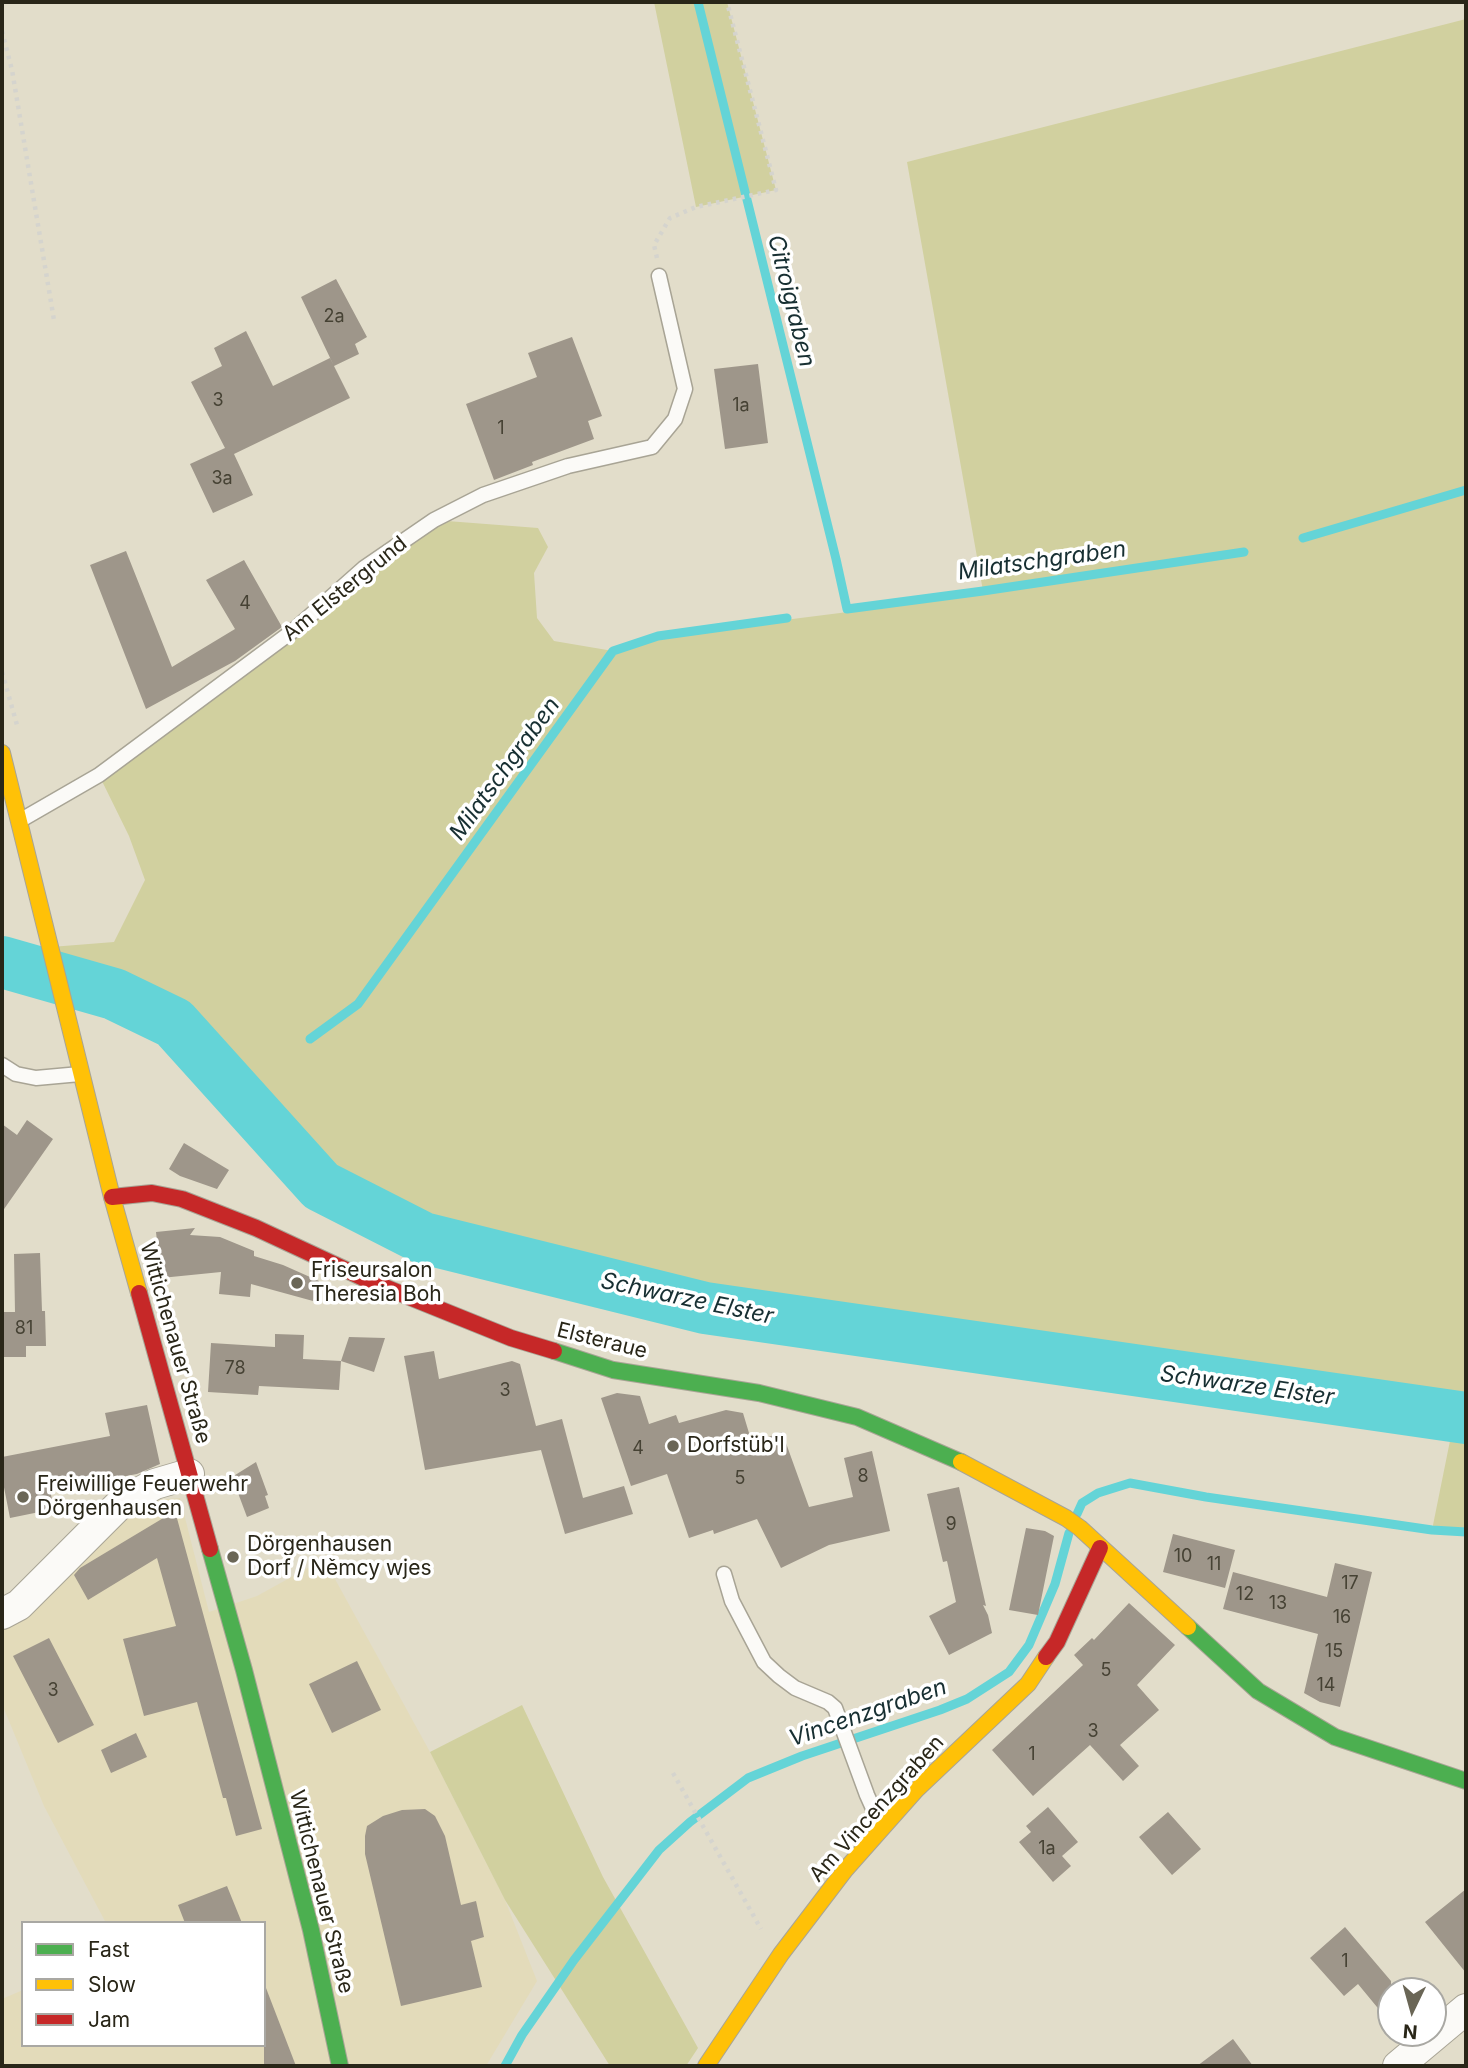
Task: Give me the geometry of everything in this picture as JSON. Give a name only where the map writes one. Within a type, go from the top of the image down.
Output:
[{"type":"street","name":"Wittichenauer Straße","points":[[2,753],[113,1197],[244,1670],[311,1930],[340,2066]]},
{"type":"street","name":"Elsteraue","points":[[113,1197],[152,1194],[181,1199],[256,1228],[372,1282],[511,1338],[613,1370],[759,1393],[857,1417],[955,1459],[1066,1518],[1100,1548]]},
{"type":"street","points":[[2,1614],[19,1605],[122,1502],[155,1484],[190,1474]]},
{"type":"street","points":[[1100,1548],[1258,1692],[1335,1737],[1466,1781]]},
{"type":"street","name":"Am Vincenzgraben","points":[[706,2066],[781,1954],[845,1870],[916,1790],[1028,1684],[1057,1642],[1100,1548]]},
{"type":"street","points":[[1398,2066],[1466,2009]]},
{"type":"lane","name":"Am Elstergrund","points":[[20,821],[99,775],[294,630],[364,569],[434,520],[483,495],[556,470],[652,447],[675,419],[685,389],[659,276]]},
{"type":"lane","points":[[2,1065],[16,1074],[36,1078],[82,1074]]},
{"type":"lane","points":[[724,1574],[732,1601],[764,1662],[795,1688],[828,1702],[835,1708],[867,1795],[883,1828]]},
{"type":"path","points":[[659,276],[654,245],[670,218],[696,207],[776,190],[727,2]]},
{"type":"path","points":[[2,31],[12,70],[54,320]]},
{"type":"path","points":[[673,1773],[756,1922],[781,1954]]},
{"type":"shaded area","points":[[180,1498],[209,1612],[257,1596],[324,1559],[430,1752],[505,1900],[537,1981],[486,2066],[2,2066],[2,1999],[21,1991],[21,2047],[266,2047],[266,1921],[105,1921],[44,1806],[2,1704],[2,1614],[122,1502]]},
{"type":"green space","points":[[654,2],[727,2],[776,190],[696,207]]},
{"type":"green space","points":[[1466,19],[1466,1532],[1432,1530],[1455,1416],[705,1308],[423,1238],[321,1186],[174,1023],[114,994],[60,982],[51,947],[114,942],[145,880],[129,836],[99,775],[434,520],[538,528],[548,547],[534,573],[537,618],[554,641],[613,651],[658,636],[840,613],[983,591],[907,162]]},
{"type":"green space","points":[[522,1705],[603,1877],[698,2048],[686,2066],[610,2066],[505,1900],[430,1752]]},
{"type":"building","points":[[336,279],[367,337],[355,344],[359,354],[334,366],[350,398],[234,454],[253,495],[213,513],[190,464],[225,448],[191,382],[222,366],[214,348],[246,331],[273,386],[330,358],[333,364],[301,297]]},
{"type":"building","points":[[572,337],[602,416],[588,421],[594,439],[532,462],[533,465],[494,480],[466,404],[537,377],[528,353]]},
{"type":"building","points":[[758,364],[768,443],[725,449],[714,369]]},
{"type":"building","points":[[126,551],[172,667],[235,629],[206,580],[244,560],[282,627],[235,661],[146,709],[90,565]]},
{"type":"building","points":[[27,1120],[53,1139],[2,1212],[2,1124],[17,1135]]},
{"type":"building","points":[[184,1143],[229,1170],[217,1189],[180,1176],[169,1169]]},
{"type":"building","points":[[195,1228],[190,1235],[220,1237],[254,1251],[254,1256],[319,1281],[313,1301],[251,1284],[250,1297],[219,1294],[221,1272],[161,1278],[156,1232]]},
{"type":"building","points":[[40,1253],[46,1346],[26,1346],[26,1357],[3,1357],[2,1312],[15,1312],[14,1254]]},
{"type":"building","points":[[275,1334],[304,1335],[303,1359],[341,1361],[339,1390],[259,1386],[258,1395],[208,1392],[211,1343],[275,1347]]},
{"type":"building","points":[[349,1337],[385,1338],[374,1372],[341,1361]]},
{"type":"building","points":[[434,1351],[439,1379],[512,1361],[520,1364],[536,1426],[562,1419],[583,1498],[624,1486],[633,1514],[565,1534],[541,1450],[425,1470],[404,1356]]},
{"type":"building","points":[[617,1393],[640,1396],[649,1424],[676,1415],[679,1423],[726,1410],[743,1413],[752,1443],[782,1432],[809,1507],[853,1497],[844,1458],[872,1451],[890,1531],[829,1545],[781,1568],[757,1519],[714,1534],[713,1530],[689,1538],[667,1474],[631,1486],[601,1398]]},
{"type":"building","points":[[147,1405],[160,1464],[137,1474],[50,1490],[54,1509],[10,1518],[2,1477],[2,1457],[110,1436],[105,1413]]},
{"type":"building","points":[[256,1462],[268,1495],[265,1496],[269,1508],[247,1517],[232,1477]]},
{"type":"building","points":[[959,1487],[986,1606],[983,1605],[992,1633],[949,1655],[929,1616],[956,1602],[947,1561],[943,1562],[927,1494]]},
{"type":"building","points":[[175,1511],[262,1829],[236,1836],[197,1702],[144,1716],[123,1639],[176,1626],[157,1558],[88,1600],[74,1575],[80,1568]]},
{"type":"building","points":[[1026,1528],[1045,1531],[1054,1536],[1038,1615],[1009,1610]]},
{"type":"building","points":[[1173,1534],[1235,1550],[1225,1588],[1163,1572]]},
{"type":"building","points":[[1335,1563],[1372,1572],[1340,1707],[1320,1702],[1304,1693],[1318,1634],[1223,1609],[1233,1572],[1327,1597]]},
{"type":"building","points":[[1129,1603],[1175,1645],[1137,1685],[1159,1710],[1120,1745],[1139,1766],[1123,1781],[1090,1745],[1033,1796],[992,1750],[1083,1665],[1074,1655],[1092,1638],[1094,1640]]},
{"type":"building","points":[[49,1638],[94,1725],[58,1743],[13,1656]]},
{"type":"building","points":[[357,1661],[381,1710],[332,1733],[309,1684]]},
{"type":"building","points":[[136,1733],[147,1757],[111,1773],[101,1750]]},
{"type":"building","points":[[1048,1807],[1078,1842],[1062,1856],[1071,1866],[1053,1882],[1019,1842],[1031,1832],[1026,1826]]},
{"type":"building","points":[[425,1809],[435,1816],[445,1836],[461,1905],[476,1901],[484,1937],[471,1941],[482,1987],[401,2006],[365,1854],[365,1836],[367,1826],[383,1816],[402,1810]]},
{"type":"building","points":[[1168,1812],[1201,1849],[1172,1875],[1139,1837]]},
{"type":"building","points":[[227,1886],[241,1921],[184,1921],[178,1905]]},
{"type":"building","points":[[1466,1889],[1466,1973],[1425,1922]]},
{"type":"building","points":[[1345,1927],[1388,1977],[1377,1977],[1377,2007],[1358,1984],[1344,1996],[1310,1958]]},
{"type":"building","points":[[266,1988],[296,2066],[264,2066],[266,2047]]},
{"type":"building","points":[[1233,2039],[1253,2066],[1197,2066]]},
{"type":"waterway","name":"Citroigraben","points":[[698,2],[847,609],[1244,552]]},
{"type":"waterway","name":"Milatschgraben","points":[[1303,538],[1466,490]]},
{"type":"waterway","name":"Milatschgraben","points":[[310,1039],[358,1004],[613,651],[658,636],[787,618]]},
{"type":"waterway","name":"Schwarze Elster","points":[[2,962],[114,994],[174,1023],[321,1186],[423,1238],[705,1308],[1466,1418]]},
{"type":"waterway","name":"Vincenzgraben","points":[[1077,1514],[1082,1503],[1098,1493],[1130,1483],[1206,1497],[1432,1530],[1466,1532]]},
{"type":"waterway","name":"Vincenzgraben","points":[[505,2066],[522,2035],[574,1960],[659,1850],[690,1822],[748,1778],[802,1756],[940,1710],[967,1699],[1009,1672],[1029,1645],[1055,1584],[1069,1533]]},
{"type":"traffic: fast","points":[[554,1351],[613,1370],[759,1393],[857,1417],[961,1462]]},
{"type":"traffic: fast","points":[[210,1549],[311,1930],[340,2066]]},
{"type":"traffic: fast","points":[[1188,1627],[1258,1691],[1335,1737],[1466,1781]]},
{"type":"traffic: slow","points":[[2,753],[112,1197],[139,1293]]},
{"type":"traffic: slow","points":[[961,1462],[1080,1528],[1188,1627]]},
{"type":"traffic: slow","points":[[706,2066],[781,1954],[845,1870],[916,1790],[1028,1684],[1046,1657]]},
{"type":"traffic: jam","points":[[112,1197],[152,1193],[182,1199],[256,1228],[372,1282],[511,1338],[554,1351]]},
{"type":"traffic: jam","points":[[139,1293],[210,1549]]},
{"type":"traffic: jam","points":[[1046,1657],[1057,1642],[1100,1548]]},
{"type":"place","name":"Friseursalon Theresia Boh","points":[[297,1283]]},
{"type":"place","name":"Dorfstüb'l","points":[[673,1446]]},
{"type":"place","name":"Freiwillige Feuerwehr Dörgenhausen","points":[[23,1497]]},
{"type":"place","name":"Dörgenhausen Dorf / Němcy wjes","points":[[233,1557]]}]
